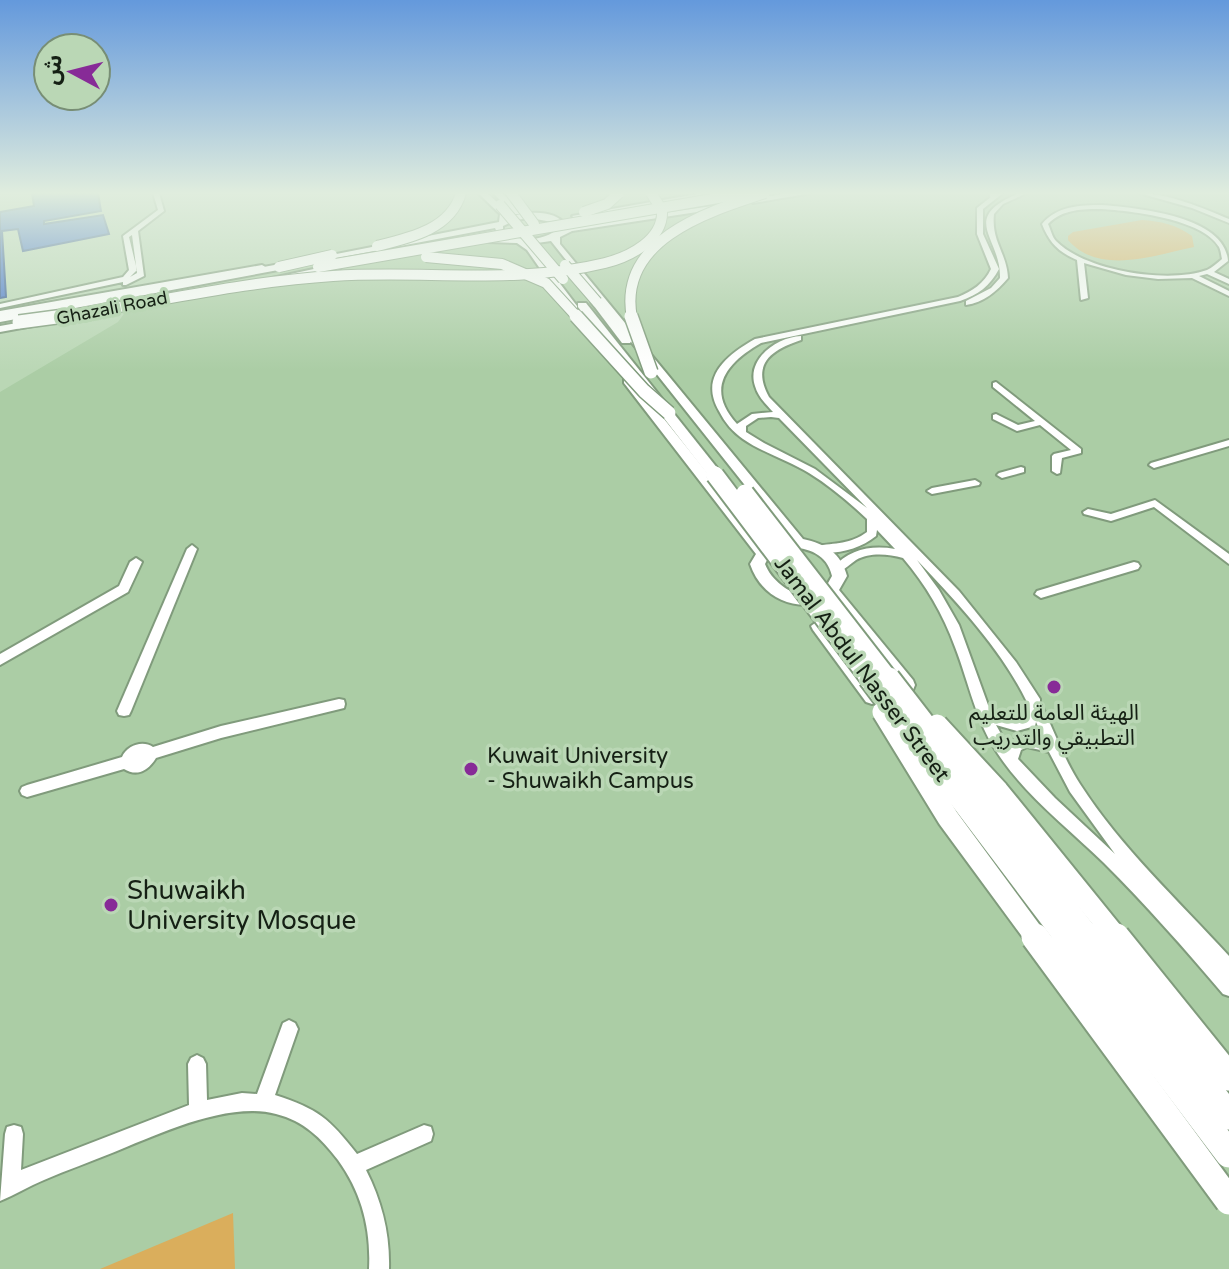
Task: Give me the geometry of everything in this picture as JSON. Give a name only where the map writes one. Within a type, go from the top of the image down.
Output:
[{"type":"highway","points":[[0,327],[284,270],[351,252]]},
{"type":"highway","name":"Ghazali Road","points":[[284,270],[388,252]]},
{"type":"highway","name":"Jamal Abdul Nasser Street","points":[[542,252],[1229,1116]]},
{"type":"highway","name":"Jamal Abdul Nasser Street","points":[[553,252],[651,372],[1229,1154]]},
{"type":"highway","points":[[19,322],[283,280],[364,274],[516,276],[587,267],[630,252]]},
{"type":"highway","points":[[650,252],[631,287],[630,306],[633,324],[651,372]]},
{"type":"highway","points":[[0,312],[284,270],[429,257],[472,259],[523,271],[556,291],[644,391],[669,413]]},
{"type":"highway","points":[[864,660],[998,791],[1229,1077]]},
{"type":"highway","points":[[864,660],[898,739],[948,818],[1229,1201]]},
{"type":"main road","name":"Ghazali Road","points":[[0,312],[356,252]]},
{"type":"main road","name":"Ghazali Road","points":[[0,327],[398,252]]},
{"type":"main road","points":[[533,252],[600,347],[763,553]]},
{"type":"main road","points":[[563,252],[798,542]]},
{"type":"main road","points":[[798,542],[820,549],[839,568],[840,576],[832,591],[812,599],[799,599],[778,593],[763,581],[757,567],[763,553],[777,544],[798,542]]},
{"type":"main road","points":[[832,591],[1229,1090]]},
{"type":"main road","points":[[799,599],[1229,1178]]},
{"type":"street","points":[[0,312],[138,278],[142,269],[139,252]]},
{"type":"street","points":[[988,252],[995,269],[990,280],[979,291],[960,299],[758,341],[742,349],[723,367],[716,388],[720,406],[726,418],[741,433],[813,471],[872,519],[907,555],[944,605],[961,644],[980,707],[1011,760],[1123,871],[1229,988]]},
{"type":"street","points":[[996,252],[1005,270],[1004,278],[994,290],[966,304],[802,337],[776,346],[761,360],[756,373],[765,398],[914,549],[1012,664],[1034,698],[1055,748],[1092,814],[1229,968]]},
{"type":"street","points":[[1069,252],[1080,259],[1132,274],[1194,276],[1209,272],[1226,260],[1225,252]]},
{"type":"street","points":[[1080,259],[1084,298]]},
{"type":"street","points":[[1209,272],[1229,282]]},
{"type":"street","points":[[1194,276],[1229,294]]},
{"type":"street","points":[[996,385],[1078,451],[1057,456],[1057,471]]},
{"type":"street","points":[[720,406],[738,411],[756,409],[765,398]]},
{"type":"street","points":[[741,433],[741,425],[748,418],[768,414],[782,416]]},
{"type":"street","points":[[996,417],[1017,428],[1043,422]]},
{"type":"street","points":[[1154,465],[1229,443]]},
{"type":"street","points":[[1002,475],[1021,470]]},
{"type":"street","points":[[932,491],[975,483]]},
{"type":"street","points":[[1088,512],[1111,518],[1155,503],[1229,560]]},
{"type":"street","points":[[820,549],[842,548],[867,538],[872,533],[872,519]]},
{"type":"street","points":[[124,711],[192,549]]},
{"type":"street","points":[[839,568],[851,558],[876,550],[907,555]]},
{"type":"street","points":[[0,660],[124,589],[136,562]]},
{"type":"street","points":[[1041,594],[1134,566]]},
{"type":"street","points":[[980,707],[998,720],[1014,727],[1023,726],[1030,722],[1034,698]]},
{"type":"street","points":[[27,791],[127,762],[134,751],[141,749],[151,754],[221,732],[339,704]]},
{"type":"street","points":[[1011,760],[1015,746],[1026,741],[1055,748]]},
{"type":"street","points":[[263,1102],[289,1029]]},
{"type":"street","points":[[197,1064],[198,1109]]},
{"type":"street","points":[[6,1188],[198,1109],[237,1101],[274,1103],[314,1121],[342,1146],[371,1196],[380,1244],[379,1269]]},
{"type":"street","points":[[6,1188],[14,1134]]},
{"type":"street","points":[[353,1166],[424,1134]]},
{"type":"shaded area","name":"Kuwait University - Shuwaikh Campus","points":[[392,252],[1229,252],[1229,1269],[0,1269],[0,392],[118,322],[137,296]]},
{"type":"shaded area","points":[[1084,252],[1171,252],[1128,260],[1095,257]]},
{"type":"shaded area","points":[[233,1213],[235,1269],[100,1269]]},
{"type":"water","points":[[0,252],[3,252],[6,297],[0,298]]},
{"type":"place","name":"الهيئة العامة للتعليم التطبيقي والتدريب","points":[[1054,687]]},
{"type":"place","name":"Kuwait University - Shuwaikh Campus","points":[[471,769]]},
{"type":"place","name":"Shuwaikh University Mosque","points":[[111,905]]}]
